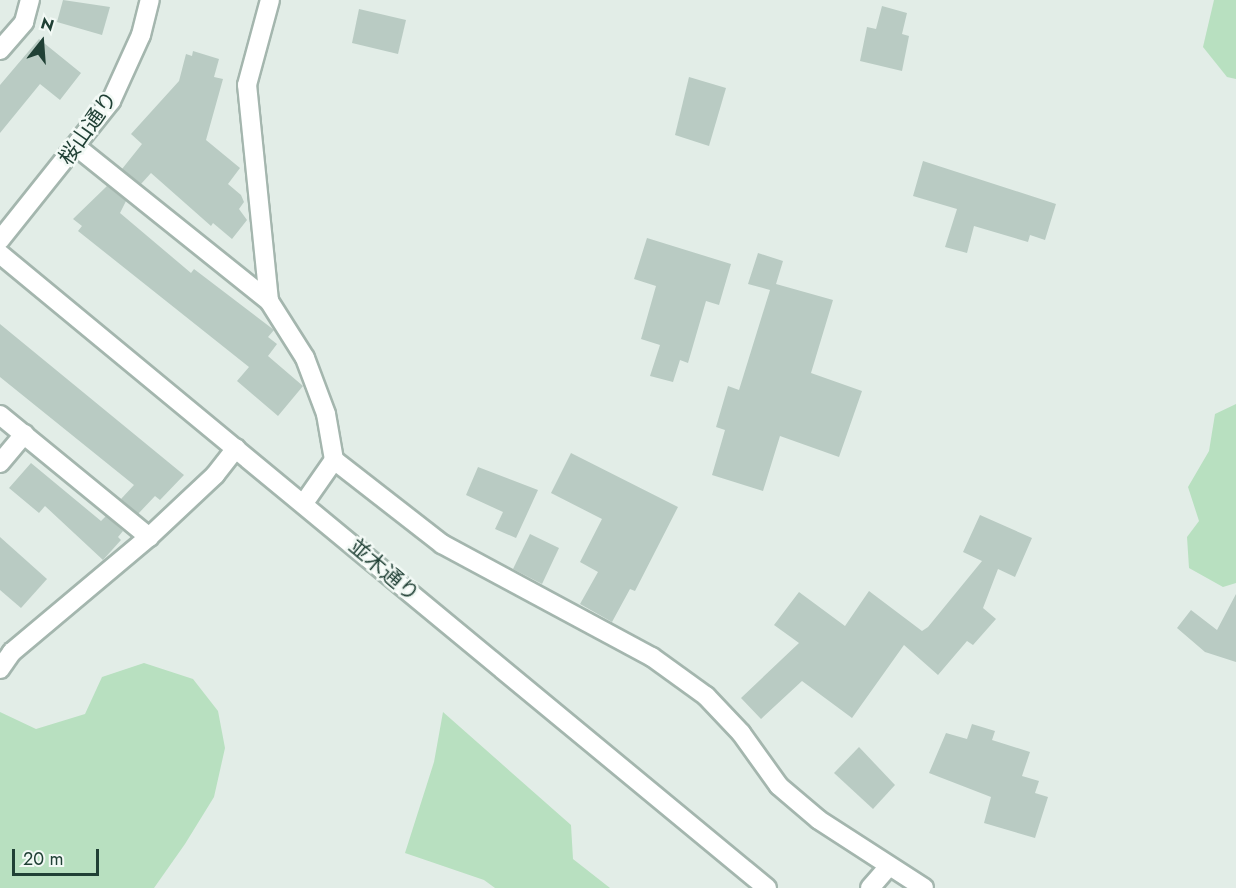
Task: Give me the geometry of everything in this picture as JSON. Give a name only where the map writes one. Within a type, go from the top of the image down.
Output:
[{"type":"street","points":[[0,50],[24,22],[30,0]]},
{"type":"street","name":"桜山通り","points":[[0,240],[78,148],[111,101],[141,35],[150,0]]},
{"type":"street","points":[[269,301],[248,85],[270,0]]},
{"type":"street","points":[[78,148],[269,301],[305,358],[326,414],[334,460],[442,544],[652,657],[706,696],[741,733],[778,786],[819,820],[888,867],[924,888]]},
{"type":"street","name":"並木通り","points":[[0,254],[304,503],[766,888]]},
{"type":"street","points":[[0,415],[149,537]]},
{"type":"street","points":[[0,462],[24,434]]},
{"type":"street","points":[[0,669],[12,652],[149,537],[215,475],[236,448]]},
{"type":"street","points":[[304,503],[334,460]]},
{"type":"street","points":[[870,888],[888,867]]},
{"type":"green space","points":[[1214,0],[1236,0],[1236,79],[1227,77],[1203,47]]},
{"type":"green space","points":[[1236,404],[1236,583],[1223,587],[1189,568],[1187,537],[1199,521],[1188,487],[1209,451],[1215,414]]},
{"type":"green space","points":[[144,663],[193,679],[218,711],[225,748],[214,797],[185,844],[154,888],[0,888],[0,712],[36,729],[85,714],[102,677]]},
{"type":"green space","points":[[443,712],[571,825],[573,859],[610,888],[495,888],[484,880],[405,853],[434,762]]},
{"type":"building","points":[[63,0],[110,7],[102,35],[57,22]]},
{"type":"building","points":[[882,6],[907,13],[902,34],[909,36],[902,71],[860,61],[867,27],[876,29]]},
{"type":"building","points":[[359,9],[406,20],[398,54],[352,43]]},
{"type":"building","points":[[39,39],[81,73],[60,100],[40,84],[0,133],[0,85]]},
{"type":"building","points":[[193,51],[219,59],[214,77],[223,79],[206,140],[240,168],[228,184],[241,195],[244,202],[239,209],[247,220],[232,239],[213,223],[211,226],[151,173],[141,184],[122,169],[142,144],[131,134],[179,81],[186,54],[192,56]]},
{"type":"building","points":[[689,77],[726,88],[709,146],[675,135]]},
{"type":"building","points":[[923,161],[1056,204],[1045,240],[1030,235],[1028,242],[974,226],[967,253],[945,247],[957,209],[913,196]]},
{"type":"building","points":[[107,186],[126,201],[120,213],[191,273],[194,269],[274,330],[268,337],[277,344],[268,356],[303,386],[278,416],[237,381],[249,367],[78,231],[82,226],[73,219]]},
{"type":"building","points":[[647,238],[731,264],[719,305],[706,301],[688,363],[680,360],[673,382],[650,376],[660,345],[641,339],[656,286],[634,279]]},
{"type":"building","points":[[758,253],[783,261],[776,284],[833,300],[811,373],[862,391],[839,457],[780,436],[763,491],[712,475],[725,430],[716,427],[728,386],[739,390],[770,290],[748,284]]},
{"type":"building","points":[[0,324],[184,475],[160,500],[155,496],[138,514],[121,499],[134,485],[0,377]]},
{"type":"building","points":[[571,453],[678,507],[635,591],[630,589],[612,622],[580,604],[598,572],[580,562],[602,519],[551,493]]},
{"type":"building","points":[[31,463],[101,521],[106,516],[123,531],[118,537],[121,540],[103,560],[45,506],[39,513],[9,488]]},
{"type":"building","points":[[478,467],[538,490],[516,538],[495,529],[503,512],[466,495]]},
{"type":"building","points":[[980,515],[1032,538],[1015,577],[998,569],[983,608],[996,619],[973,645],[967,641],[938,675],[904,645],[852,718],[802,681],[761,719],[741,698],[799,643],[774,625],[799,592],[845,626],[869,591],[922,631],[928,627],[982,561],[963,552]]},
{"type":"building","points":[[530,534],[559,548],[542,584],[513,569]]},
{"type":"building","points":[[0,537],[47,579],[21,608],[0,590]]},
{"type":"building","points":[[1236,594],[1236,662],[1205,652],[1177,628],[1191,610],[1217,630]]},
{"type":"building","points":[[972,724],[995,731],[992,740],[1030,752],[1022,776],[1039,781],[1035,793],[1048,797],[1035,838],[984,823],[991,797],[929,773],[946,733],[967,739]]},
{"type":"building","points":[[859,747],[895,785],[873,809],[834,773]]}]
